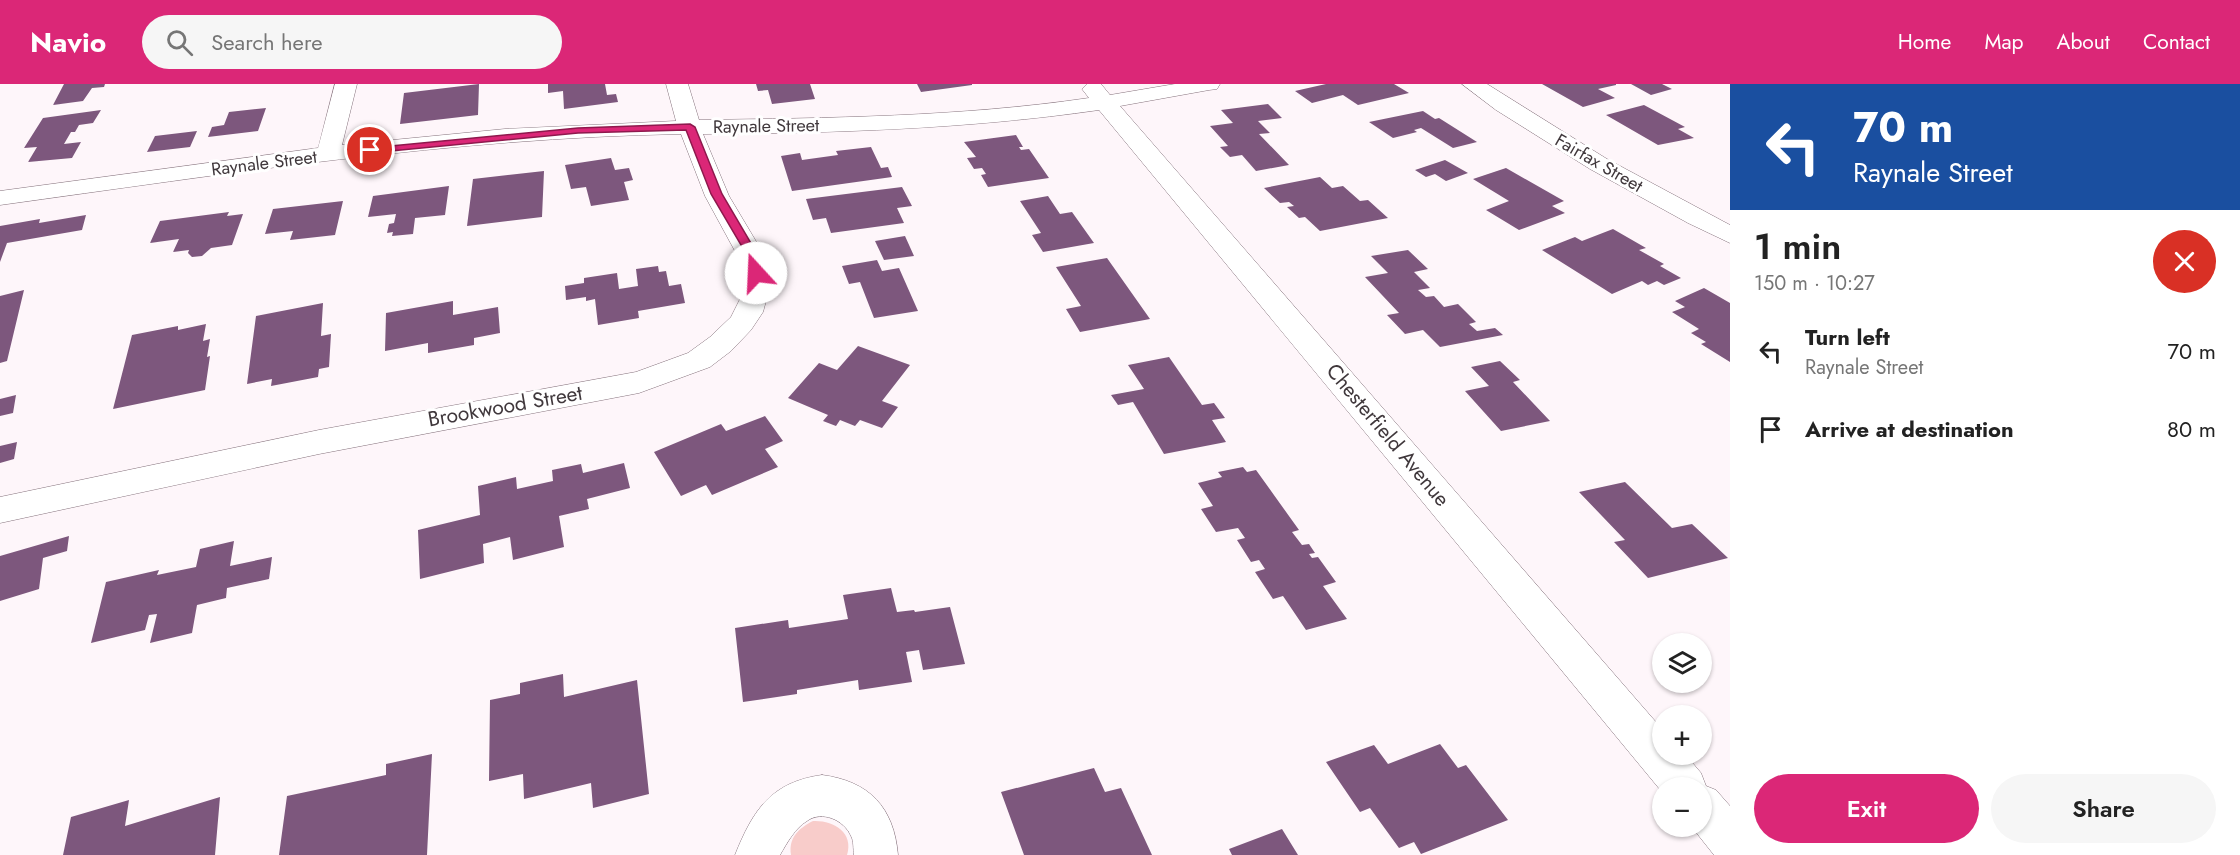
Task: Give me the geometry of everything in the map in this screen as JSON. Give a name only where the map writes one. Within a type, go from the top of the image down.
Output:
[{"type":"street","points":[[328,155],[346,84]]},
{"type":"street","name":"Brookwood Street","points":[[0,510],[162,473],[332,438],[639,382],[674,371],[698,360],[721,344],[739,325],[750,308],[756,294],[757,284],[749,250],[716,194],[690,127],[677,84]]},
{"type":"street","name":"Raynale Street","points":[[0,198],[328,155],[525,135],[690,127],[912,123],[1097,94],[1209,84]]},
{"type":"street","name":"Fairfax Street","points":[[1473,84],[1556,139],[1660,199],[1730,235]]},
{"type":"street","name":"Chesterfield Avenue","points":[[1097,94],[1677,777]]},
{"type":"street","points":[[757,855],[777,821],[792,805],[826,796],[844,800],[859,808],[870,822],[877,839],[876,855]]},
{"type":"street","points":[[1712,818],[1730,840]]},
{"type":"shaded area","points":[[813,821],[834,825],[845,834],[847,855],[791,855],[791,844],[796,834]]},
{"type":"building","points":[[64,84],[105,84],[104,87],[92,88],[83,101],[53,105]]},
{"type":"building","points":[[479,84],[478,115],[400,124],[404,93]]},
{"type":"building","points":[[548,84],[605,84],[607,95],[616,94],[618,102],[564,109],[563,91],[548,93]]},
{"type":"building","points":[[756,84],[810,84],[815,99],[772,104],[768,90],[758,91]]},
{"type":"building","points":[[917,84],[972,84],[972,85],[921,92]]},
{"type":"building","points":[[1326,84],[1394,84],[1409,93],[1358,105],[1343,95],[1312,103],[1295,91]]},
{"type":"building","points":[[1542,84],[1616,84],[1598,89],[1615,98],[1583,107]]},
{"type":"building","points":[[1631,84],[1662,84],[1672,89],[1651,95]]},
{"type":"building","points":[[1268,104],[1282,118],[1258,121],[1270,133],[1259,134],[1289,165],[1256,171],[1242,155],[1230,157],[1220,147],[1228,146],[1210,126],[1233,123],[1221,110]]},
{"type":"building","points":[[1644,105],[1685,127],[1678,129],[1694,138],[1658,145],[1606,115]]},
{"type":"building","points":[[266,108],[258,131],[208,137],[212,127],[224,125],[229,112]]},
{"type":"building","points":[[101,110],[93,123],[79,125],[75,132],[71,132],[64,144],[81,142],[72,158],[28,162],[37,147],[24,148],[43,118]]},
{"type":"building","points":[[1423,111],[1435,119],[1439,118],[1477,142],[1453,148],[1421,128],[1414,130],[1417,132],[1393,138],[1369,122]]},
{"type":"building","points":[[197,131],[190,147],[147,152],[155,136]]},
{"type":"building","points":[[1016,135],[1023,147],[1019,147],[1021,150],[1029,149],[1049,178],[988,187],[981,175],[986,174],[982,168],[974,169],[967,158],[976,157],[964,142]]},
{"type":"building","points":[[871,147],[881,168],[888,167],[892,177],[792,191],[781,156],[800,153],[802,160],[838,155],[836,151]]},
{"type":"building","points":[[611,158],[615,170],[629,168],[633,180],[624,182],[629,200],[591,206],[586,187],[571,189],[565,165]]},
{"type":"building","points":[[1445,160],[1468,173],[1446,181],[1435,174],[1426,177],[1415,170]]},
{"type":"building","points":[[1506,168],[1564,201],[1552,206],[1565,213],[1519,230],[1486,210],[1509,201],[1473,179]]},
{"type":"building","points":[[544,171],[542,217],[467,226],[473,179]]},
{"type":"building","points":[[1320,177],[1332,188],[1343,186],[1360,201],[1368,200],[1388,218],[1320,231],[1305,217],[1299,218],[1287,207],[1294,206],[1289,202],[1280,203],[1264,188]]},
{"type":"building","points":[[449,186],[445,215],[415,218],[413,234],[392,236],[393,232],[387,233],[389,224],[394,223],[396,214],[368,217],[373,196]]},
{"type":"building","points":[[902,187],[912,206],[897,208],[904,223],[831,233],[826,218],[813,220],[806,199]]},
{"type":"building","points":[[1048,196],[1060,214],[1072,212],[1094,243],[1043,252],[1032,235],[1041,233],[1020,201]]},
{"type":"building","points":[[343,201],[335,235],[290,240],[293,231],[265,234],[273,209]]},
{"type":"building","points":[[229,212],[227,216],[243,214],[232,245],[211,248],[202,256],[192,257],[188,253],[189,250],[173,252],[179,239],[150,243],[160,221]]},
{"type":"building","points":[[86,215],[82,230],[7,243],[0,262],[0,226],[40,219],[39,223]]},
{"type":"building","points":[[1613,229],[1646,248],[1639,250],[1664,264],[1660,266],[1681,278],[1664,285],[1657,281],[1648,285],[1642,281],[1612,294],[1542,250],[1575,237],[1582,241]]},
{"type":"building","points":[[905,236],[914,256],[884,260],[875,241]]},
{"type":"building","points":[[1408,250],[1428,269],[1414,272],[1430,288],[1418,290],[1426,297],[1434,296],[1444,307],[1458,304],[1476,322],[1469,324],[1477,331],[1495,328],[1503,335],[1440,347],[1423,330],[1405,334],[1387,315],[1399,313],[1365,277],[1388,273],[1371,256]]},
{"type":"building","points":[[1107,258],[1150,319],[1080,332],[1066,309],[1081,306],[1056,267]]},
{"type":"building","points":[[877,260],[882,271],[899,268],[918,311],[874,318],[860,282],[849,284],[842,266]]},
{"type":"building","points":[[658,266],[659,272],[666,271],[669,286],[681,284],[685,303],[638,311],[639,318],[598,325],[595,299],[586,301],[586,297],[566,300],[565,286],[584,283],[584,278],[617,273],[619,289],[638,286],[636,269]]},
{"type":"building","points":[[1704,288],[1730,303],[1730,362],[1701,344],[1706,342],[1691,333],[1699,329],[1672,312],[1685,307],[1675,301]]},
{"type":"building","points":[[24,290],[7,361],[0,363],[0,296]]},
{"type":"building","points":[[453,301],[453,315],[498,307],[500,333],[474,338],[474,345],[428,353],[428,343],[385,351],[386,313]]},
{"type":"building","points":[[323,303],[321,336],[331,334],[329,367],[319,369],[318,377],[271,386],[272,379],[247,384],[256,316]]},
{"type":"building","points":[[206,324],[203,341],[210,339],[207,357],[210,356],[205,390],[113,409],[132,335],[178,326],[178,330]]},
{"type":"building","points":[[858,346],[910,365],[882,401],[898,407],[882,428],[860,420],[855,426],[840,420],[836,426],[823,421],[828,415],[788,398],[819,363],[837,370]]},
{"type":"building","points":[[1169,357],[1202,405],[1214,403],[1225,418],[1212,420],[1226,442],[1164,454],[1133,402],[1118,405],[1111,395],[1144,389],[1128,365]]},
{"type":"building","points":[[1500,361],[1520,380],[1513,382],[1550,421],[1501,431],[1465,391],[1489,386],[1471,367]]},
{"type":"building","points":[[16,395],[13,413],[0,416],[0,399]]},
{"type":"building","points":[[765,416],[783,441],[765,449],[778,467],[712,495],[706,485],[681,496],[654,452],[721,424],[726,431]]},
{"type":"building","points":[[17,442],[14,459],[0,463],[0,446]]},
{"type":"building","points":[[624,463],[630,488],[587,499],[589,509],[559,516],[564,547],[513,560],[510,537],[483,544],[484,563],[420,579],[418,530],[480,515],[478,486],[516,477],[517,489],[553,481],[552,470],[581,464],[583,473]]},
{"type":"building","points":[[1243,467],[1247,472],[1256,470],[1299,530],[1292,532],[1302,545],[1309,544],[1315,553],[1309,554],[1312,558],[1318,557],[1336,582],[1323,586],[1347,619],[1306,630],[1283,596],[1273,599],[1255,572],[1265,569],[1259,560],[1251,562],[1237,540],[1245,538],[1238,528],[1216,532],[1201,509],[1213,506],[1198,483],[1222,477],[1218,472]]},
{"type":"building","points":[[1625,482],[1672,528],[1692,524],[1728,558],[1648,578],[1614,542],[1625,540],[1579,492]]},
{"type":"building","points":[[69,536],[67,551],[43,558],[39,589],[0,601],[0,556]]},
{"type":"building","points":[[234,541],[230,566],[272,557],[269,579],[227,588],[226,598],[197,605],[192,633],[150,643],[157,614],[149,615],[145,630],[91,643],[106,582],[159,570],[157,575],[196,567],[200,549]]},
{"type":"building","points":[[891,588],[897,612],[950,607],[965,664],[923,670],[919,650],[906,652],[912,682],[859,690],[858,680],[797,690],[797,694],[743,702],[735,628],[788,620],[789,628],[848,619],[843,595]]},
{"type":"building","points":[[563,674],[564,697],[637,680],[649,794],[593,808],[591,783],[524,799],[523,774],[489,781],[490,700],[520,694],[520,683]]},
{"type":"building","points":[[1440,744],[1458,768],[1466,765],[1508,820],[1421,854],[1414,842],[1399,848],[1370,808],[1360,812],[1326,762],[1374,745],[1388,764]]},
{"type":"building","points":[[432,754],[427,855],[279,855],[287,796],[386,775],[386,764]]},
{"type":"building","points":[[1094,768],[1105,792],[1121,788],[1152,855],[1024,855],[1001,792]]},
{"type":"building","points":[[220,797],[215,855],[63,855],[71,817],[129,800],[125,826]]},
{"type":"building","points":[[1282,829],[1298,855],[1232,855],[1229,849]]},
{"type":"route","points":[[370,150],[578,130],[690,127],[716,194],[749,250],[756,273]]}]
